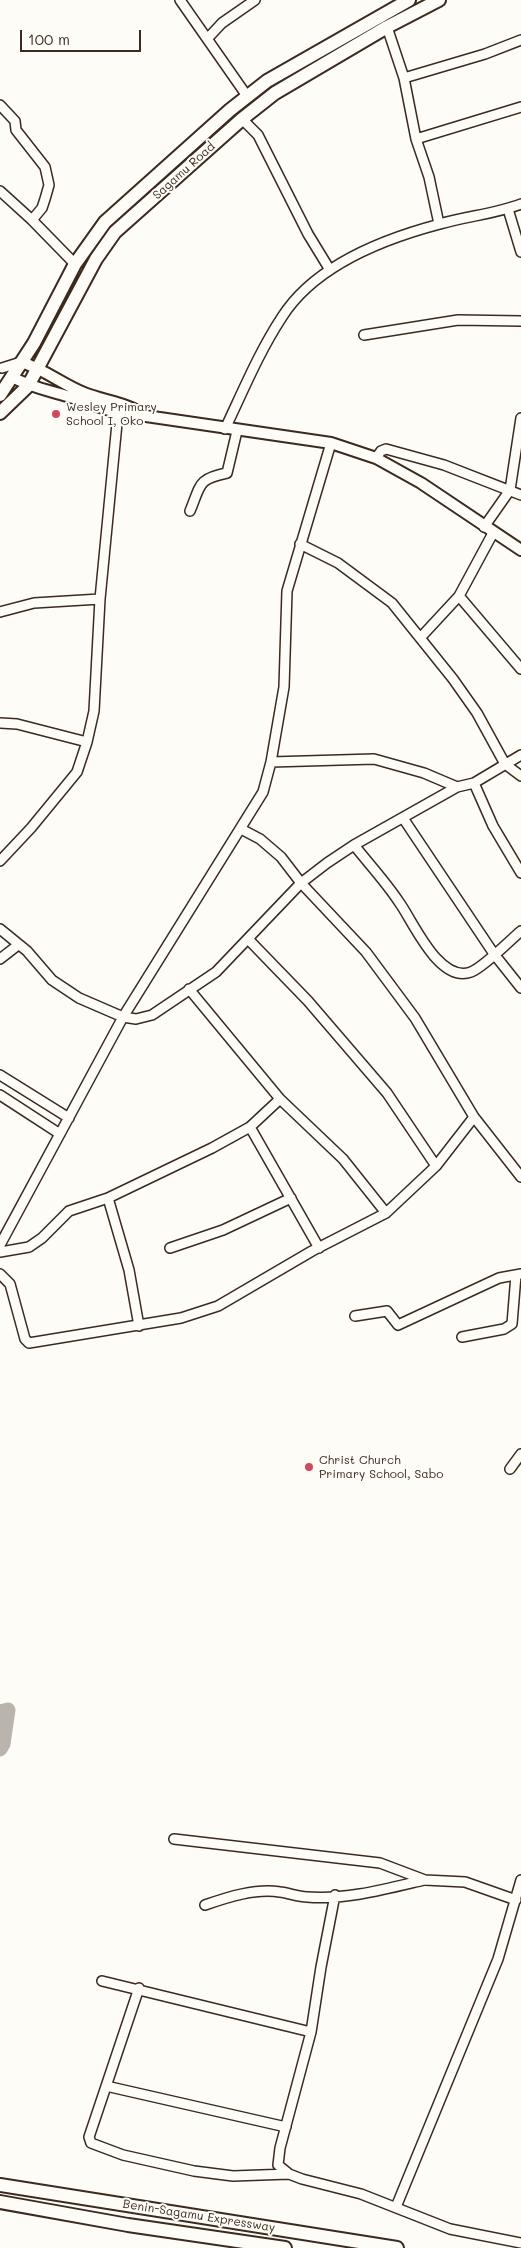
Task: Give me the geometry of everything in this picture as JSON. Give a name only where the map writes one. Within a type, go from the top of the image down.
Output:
[{"type":"highway","name":"Sagamu Road","points":[[0,395],[21,362],[75,264],[105,222],[247,96],[283,71],[409,0]]},
{"type":"highway","name":"Sagamu Road","points":[[0,413],[28,386],[40,368],[105,244],[115,232],[242,119],[275,93],[386,28],[439,0]]},
{"type":"highway","name":"Benin-Sagamu Expressway","points":[[0,2185],[397,2248]]},
{"type":"highway","name":"Benin-Sagamu Expressway","points":[[0,2202],[128,2225],[285,2248]]},
{"type":"main road","points":[[21,362],[40,368],[76,389],[138,410],[146,416]]},
{"type":"main road","points":[[12,377],[28,386],[65,395],[130,416],[146,416],[237,431],[331,443],[376,458],[421,483],[521,550]]},
{"type":"street","points":[[180,0],[247,96]]},
{"type":"street","points":[[208,38],[222,23],[256,0]]},
{"type":"street","points":[[386,28],[404,78],[416,139],[429,177],[439,224]]},
{"type":"street","points":[[404,78],[485,54],[521,40]]},
{"type":"street","points":[[0,105],[16,121],[16,130],[45,167],[49,185],[42,208],[32,220]]},
{"type":"street","points":[[416,139],[521,107]]},
{"type":"street","points":[[242,119],[258,135],[308,234],[330,270]]},
{"type":"street","points":[[0,191],[32,220],[75,264]]},
{"type":"street","points":[[225,429],[252,370],[283,316],[311,286],[330,270],[354,255],[439,224],[508,209],[521,204]]},
{"type":"street","points":[[508,209],[521,252]]},
{"type":"street","points":[[364,335],[458,320],[521,321]]},
{"type":"street","points":[[1,367],[21,362]]},
{"type":"street","points":[[1,367],[12,377]]},
{"type":"street","points":[[0,861],[31,828],[77,772],[87,742],[94,712],[100,600],[118,413]]},
{"type":"street","points":[[421,637],[459,596],[489,530],[510,490],[521,418]]},
{"type":"street","points":[[190,511],[203,480],[211,476],[227,473],[237,431]]},
{"type":"street","points":[[2,1239],[123,1017],[241,829],[262,792],[271,762],[284,687],[287,591],[331,443]]},
{"type":"street","points":[[376,458],[381,451],[386,449],[444,465],[521,495]]},
{"type":"street","points":[[300,544],[338,563],[385,596],[421,637],[477,713],[505,764],[521,776]]},
{"type":"street","points":[[459,596],[521,670]]},
{"type":"street","points":[[0,612],[34,603],[100,600]]},
{"type":"street","points":[[0,723],[17,724],[87,742]]},
{"type":"street","points":[[0,929],[59,984],[79,998],[123,1017],[136,1019],[152,1015],[216,972],[301,884],[354,845],[457,787],[474,783],[521,756]]},
{"type":"street","points":[[271,762],[374,759],[417,771],[457,787]]},
{"type":"street","points":[[474,783],[492,826],[521,873]]},
{"type":"street","points":[[403,818],[494,954],[521,988]]},
{"type":"street","points":[[241,829],[260,839],[275,851],[301,884],[366,952],[416,1018],[474,1117],[521,1177]]},
{"type":"street","points":[[354,845],[400,902],[426,947],[444,966],[456,973],[470,972],[521,931]]},
{"type":"street","points":[[248,939],[308,1001],[386,1093],[436,1166]]},
{"type":"street","points":[[0,959],[18,944]]},
{"type":"street","points":[[189,989],[280,1099],[343,1159],[386,1213]]},
{"type":"street","points":[[0,1075],[69,1118]]},
{"type":"street","points":[[0,1095],[60,1134]]},
{"type":"street","points":[[0,1252],[29,1247],[42,1238],[69,1211],[108,1198],[212,1148],[250,1127],[280,1099]]},
{"type":"street","points":[[0,1274],[10,1284],[25,1339],[29,1343],[181,1318],[218,1306],[319,1248],[386,1213],[436,1166],[474,1117]]},
{"type":"street","points":[[250,1127],[319,1248]]},
{"type":"street","points":[[108,1198],[128,1270],[139,1326]]},
{"type":"street","points":[[170,1248],[223,1230],[291,1198]]},
{"type":"street","points":[[355,1316],[387,1311],[398,1325],[499,1278],[518,1275],[512,1324],[504,1330],[462,1338]]},
{"type":"street","points":[[510,1469],[521,1454]]},
{"type":"street","points":[[174,1840],[380,1863],[425,1880]]},
{"type":"street","points":[[396,2207],[406,2168],[519,1900],[521,1879]]},
{"type":"street","points":[[205,1905],[226,1898],[278,1891],[306,1897],[371,1893],[425,1880],[465,1882],[519,1900]]},
{"type":"street","points":[[289,2174],[278,2165],[311,2032],[335,1896]]},
{"type":"street","points":[[102,1980],[311,2032]]},
{"type":"street","points":[[139,1988],[89,2137],[90,2143],[94,2146],[123,2155],[194,2171],[233,2176],[289,2174],[396,2207],[450,2229],[521,2243]]},
{"type":"street","points":[[106,2086],[286,2128]]},
{"type":"waterway","points":[[0,1712],[8,1710],[3,1744],[0,1749]]},
{"type":"place","name":"Wesley Primary School I, Oko","points":[[56,414]]},
{"type":"place","name":"Christ Church Primary School, Sabo","points":[[309,1467]]}]
